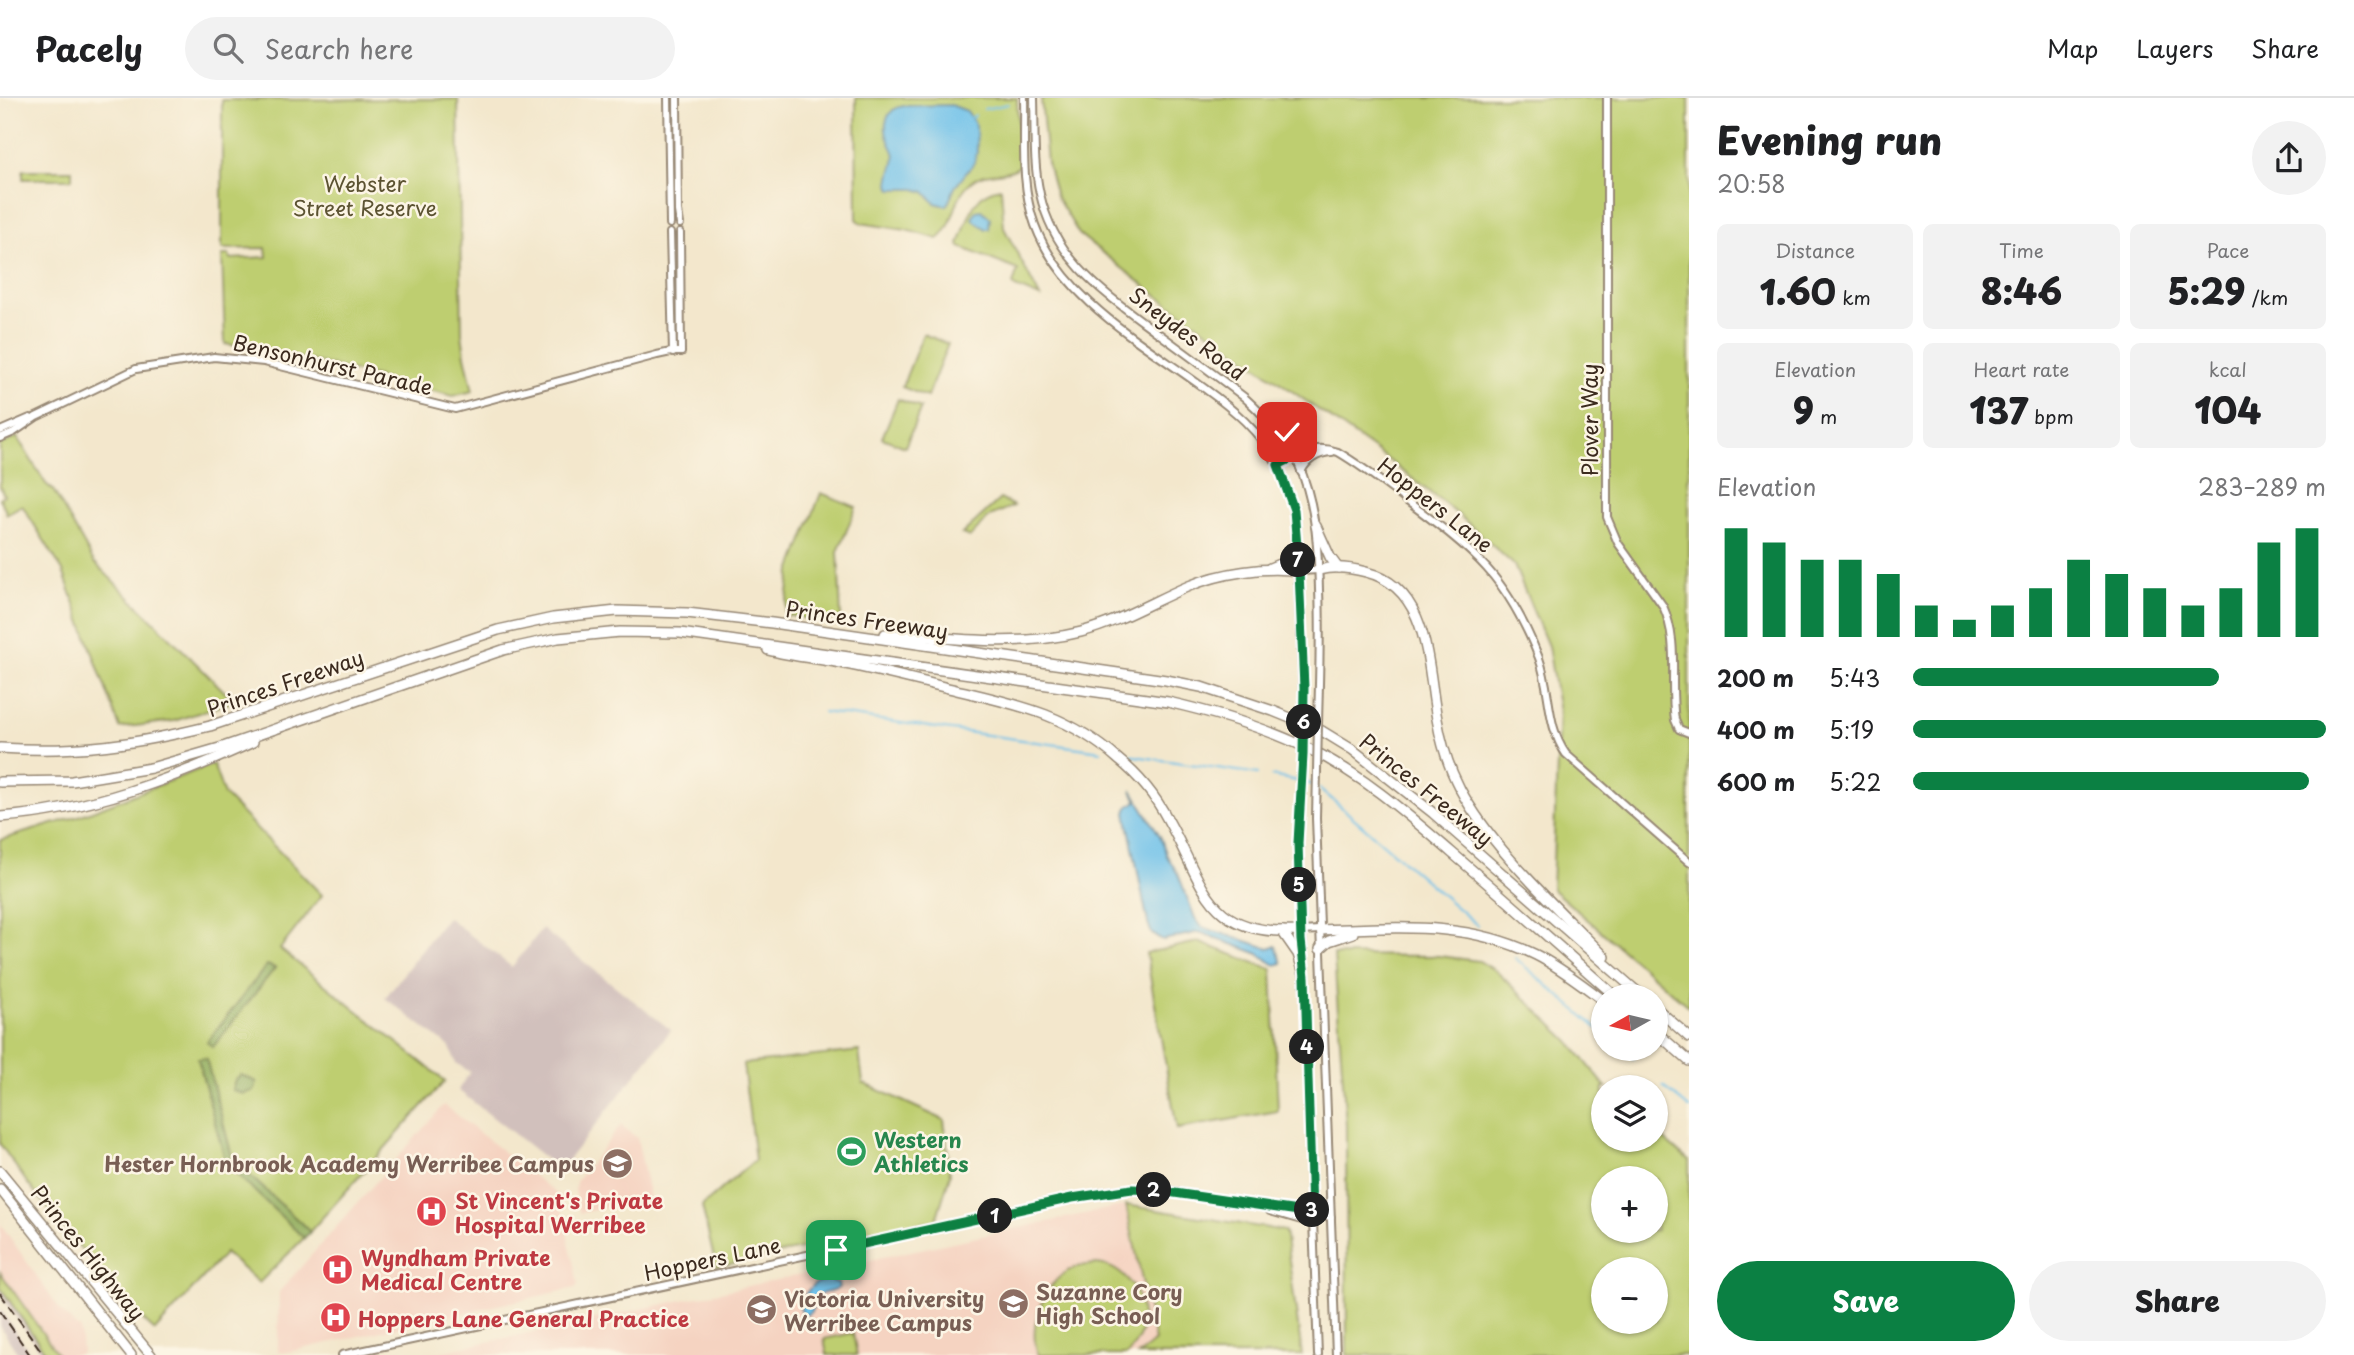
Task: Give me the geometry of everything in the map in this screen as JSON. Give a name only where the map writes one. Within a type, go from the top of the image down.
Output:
[{"type":"highway","points":[[1316,526],[1338,568]]},
{"type":"highway","points":[[816,630],[1019,641],[1051,638],[1114,620],[1204,580],[1261,570],[1282,563],[1298,551]]},
{"type":"highway","points":[[1319,570],[1356,569],[1375,574],[1391,583],[1405,596],[1423,631],[1442,741],[1466,799],[1486,830],[1631,984]]},
{"type":"highway","points":[[1261,570],[1299,571]]},
{"type":"highway","name":"Princes Freeway","points":[[0,748],[78,749],[161,738],[210,726],[460,641],[553,618],[617,611],[687,613],[1178,682],[1235,698],[1322,731],[1391,778],[1628,984]]},
{"type":"highway","name":"Princes Freeway","points":[[0,782],[72,781],[151,768],[223,747],[503,650],[558,638],[620,632],[680,633],[1168,702],[1228,717],[1270,732],[1310,749],[1380,793],[1601,984]]},
{"type":"highway","points":[[729,640],[772,652],[836,662],[1021,705],[1057,718],[1078,729],[1132,771],[1168,819],[1204,893],[1213,905],[1236,923],[1268,931],[1300,930]]},
{"type":"highway","points":[[0,817],[68,809],[114,797],[203,764],[312,716]]},
{"type":"highway","points":[[1320,949],[1336,938],[1372,928]]},
{"type":"highway","points":[[1320,930],[1437,928],[1489,936],[1538,956],[1591,992]]},
{"type":"highway","points":[[1282,932],[1298,954],[1305,977]]},
{"type":"highway","points":[[1668,1019],[1689,1037]]},
{"type":"highway","points":[[1668,1043],[1689,1061]]},
{"type":"highway","name":"Princes Highway","points":[[0,1171],[152,1354]]},
{"type":"highway","name":"Princes Highway","points":[[0,1189],[131,1355]]},
{"type":"highway","points":[[101,1295],[105,1310],[102,1318]]},
{"type":"highway","points":[[116,1336],[138,1340]]},
{"type":"street","points":[[668,98],[668,228],[673,353]]},
{"type":"street","points":[[670,233],[680,233],[677,98]]},
{"type":"street","points":[[1019,98],[1024,120]]},
{"type":"street","name":"Sneydes Road","points":[[1024,98],[1025,175],[1029,205],[1042,242],[1061,273],[1095,307],[1242,418],[1256,432],[1278,465],[1294,510],[1304,717],[1298,843],[1300,930],[1305,977],[1318,1355]]},
{"type":"street","name":"Sneydes Road","points":[[1034,98],[1035,155],[1040,196],[1055,235],[1067,255],[1095,285],[1263,414],[1294,456],[1309,493],[1316,526],[1319,570],[1321,654],[1316,818],[1336,1355]]},
{"type":"street","name":"Plover Way","points":[[1606,98],[1606,506],[1611,531],[1663,606],[1670,624],[1673,643],[1674,714],[1679,729],[1689,733]]},
{"type":"street","points":[[670,224],[680,224]]},
{"type":"street","name":"Bensonhurst Parade","points":[[0,431],[36,417],[139,368],[219,356],[264,362],[455,409],[681,352],[680,233]]},
{"type":"street","points":[[1263,414],[1297,442],[1310,449]]},
{"type":"street","name":"Bensonhurst Parade","points":[[0,438],[36,417]]},
{"type":"street","name":"Hoppers Lane","points":[[1278,465],[1310,449],[1324,448],[1338,452],[1450,533],[1490,570],[1525,623],[1543,668],[1554,734],[1559,745],[1574,762],[1689,862]]},
{"type":"street","points":[[1301,472],[1314,457],[1324,452],[1338,452]]},
{"type":"street","points":[[1299,571],[1319,570]]},
{"type":"street","points":[[1300,930],[1320,930]]},
{"type":"street","name":"Hoppers Lane","points":[[342,1355],[1072,1198],[1132,1189],[1331,1217]]},
{"type":"street","name":"Hoppers Lane","points":[[1255,1206],[1312,1223]]},
{"type":"street","points":[[1312,1223],[1331,1217]]},
{"type":"shaded area","points":[[447,917],[512,967],[542,929],[671,1030],[560,1170],[458,1090],[470,1072],[456,1063],[450,1047],[385,998]]},
{"type":"shaded area","name":"St Vincent's Private Hospital Werribee","points":[[444,1105],[559,1196],[578,1284],[575,1288],[283,1353],[278,1351],[279,1292]]},
{"type":"shaded area","name":"Hester Hornbrook Academy Werribee Campus","points":[[621,1125],[637,1138],[650,1198],[580,1213],[576,1182]]},
{"type":"shaded area","points":[[1126,1205],[1155,1342],[1138,1355],[427,1355]]},
{"type":"shaded area","points":[[0,1223],[60,1310],[80,1328],[82,1352],[77,1355],[58,1355],[0,1272]]},
{"type":"shaded area","points":[[0,1287],[47,1355],[43,1355],[0,1295]]},
{"type":"shaded area","points":[[0,1308],[32,1355],[19,1355],[14,1348],[0,1326]]},
{"type":"green space","points":[[856,98],[1017,98],[1020,166],[1009,171],[984,175],[972,181],[961,194],[948,226],[938,239],[906,230],[861,223],[857,219]]},
{"type":"green space","points":[[1041,98],[1689,98],[1689,1007],[1668,989],[1668,984],[1662,984],[1552,889],[1559,712],[1548,646],[1514,565],[1460,516],[1382,455],[1155,294],[1079,234],[1056,196],[1047,163]]},
{"type":"green space","name":"Webster Street Reserve","points":[[458,99],[462,334],[473,391],[453,396],[269,350],[225,344],[222,255],[229,255],[230,259],[267,257],[266,248],[222,249],[222,100]]},
{"type":"green space","points":[[23,170],[72,170],[72,179],[23,179]]},
{"type":"green space","points":[[1001,188],[1004,228],[1040,297],[1015,287],[1013,284],[1018,270],[960,247],[977,201],[991,190]]},
{"type":"green space","points":[[923,334],[948,344],[927,397],[902,387]]},
{"type":"green space","points":[[898,399],[921,408],[905,447],[882,438]]},
{"type":"green space","points":[[17,437],[46,484],[53,490],[94,562],[234,701],[174,721],[120,728],[63,571],[22,505],[7,514],[0,498],[4,495],[0,486],[0,445]]},
{"type":"green space","points":[[821,493],[856,507],[838,552],[841,618],[816,620],[785,615],[791,571]]},
{"type":"green space","points":[[1000,499],[1014,506],[990,516],[970,537],[962,534]]},
{"type":"green space","points":[[213,764],[224,795],[322,895],[280,949],[445,1081],[304,1238],[259,1283],[225,1253],[155,1331],[129,1307],[28,1184],[0,1144],[0,840],[79,816]]},
{"type":"green space","points":[[1198,942],[1272,969],[1278,1111],[1177,1129],[1146,953]]},
{"type":"green space","points":[[1334,955],[1439,956],[1479,961],[1496,971],[1569,1041],[1596,1075],[1591,1075],[1591,1152],[1668,1152],[1668,1143],[1689,1161],[1689,1355],[1347,1355],[1346,1125]]},
{"type":"green space","points":[[267,965],[275,968],[213,1047],[207,1042]]},
{"type":"green space","name":"Western Athletics","points":[[859,1051],[863,1083],[944,1120],[950,1175],[936,1220],[716,1267],[702,1206],[755,1160],[743,1064]]},
{"type":"green space","points":[[206,1058],[233,1160],[310,1232],[304,1238],[226,1164],[198,1059]]},
{"type":"green space","points":[[241,1075],[257,1082],[254,1091],[243,1094],[232,1090],[235,1080]]},
{"type":"green space","points":[[1126,1205],[1285,1231],[1302,1355],[1138,1355],[1155,1341]]},
{"type":"green space","points":[[1097,1264],[1107,1266],[1125,1277],[1136,1294],[1142,1325],[1135,1344],[1127,1355],[1039,1355],[1035,1344],[1035,1331],[1041,1305],[1047,1293],[1064,1274],[1077,1267]]},
{"type":"green space","points":[[0,1272],[58,1355],[47,1355],[0,1287]]},
{"type":"green space","points":[[853,1333],[857,1355],[827,1355],[824,1339]]},
{"type":"water","points":[[951,105],[967,111],[976,125],[977,152],[974,163],[955,187],[947,206],[935,203],[925,192],[892,189],[889,181],[895,155],[886,129],[889,114],[904,106]]},
{"type":"water","points":[[982,210],[990,218],[989,229],[972,219],[976,211]]},
{"type":"water","points":[[1132,790],[1160,836],[1195,918],[1202,927],[1268,948],[1276,946],[1282,963],[1275,965],[1259,954],[1199,932],[1163,940],[1152,934],[1126,813],[1128,807],[1137,801]]},
{"type":"water","points":[[828,1279],[838,1283],[839,1287],[820,1294],[810,1313],[803,1316],[800,1306],[807,1292],[813,1285]]},
{"type":"waterway","points":[[984,109],[1008,104]]},
{"type":"waterway","points":[[972,118],[975,115]]},
{"type":"waterway","points":[[823,712],[1101,751]]},
{"type":"waterway","points":[[1121,754],[1258,774]]},
{"type":"waterway","points":[[1271,776],[1297,781]]},
{"type":"waterway","points":[[1303,782],[1314,785]]},
{"type":"waterway","points":[[1319,788],[1477,925]]},
{"type":"waterway","points":[[1515,958],[1591,1023]]},
{"type":"waterway","points":[[1668,1090],[1689,1108]]},
{"type":"railway","points":[[0,1293],[44,1355]]},
{"type":"railway","points":[[0,1311],[30,1355]]},
{"type":"place","name":"Western Athletics","points":[[851,1151]]},
{"type":"place","name":"Hester Hornbrook Academy Werribee Campus","points":[[617,1163]]},
{"type":"place","name":"St Vincent's Private Hospital Werribee","points":[[432,1212]]},
{"type":"place","name":"Wyndham Private Medical Centre","points":[[338,1269]]},
{"type":"place","name":"Suzanne Cory High School","points":[[1013,1303]]},
{"type":"place","name":"Victoria University Werribee Campus","points":[[761,1310]]},
{"type":"place","name":"Hoppers Lane General Practice","points":[[335,1318]]},
{"type":"route","points":[[836,1250],[1072,1198],[1132,1189],[1312,1213],[1298,843],[1304,717],[1302,626],[1296,524],[1278,465],[1310,449],[1287,432]]}]
